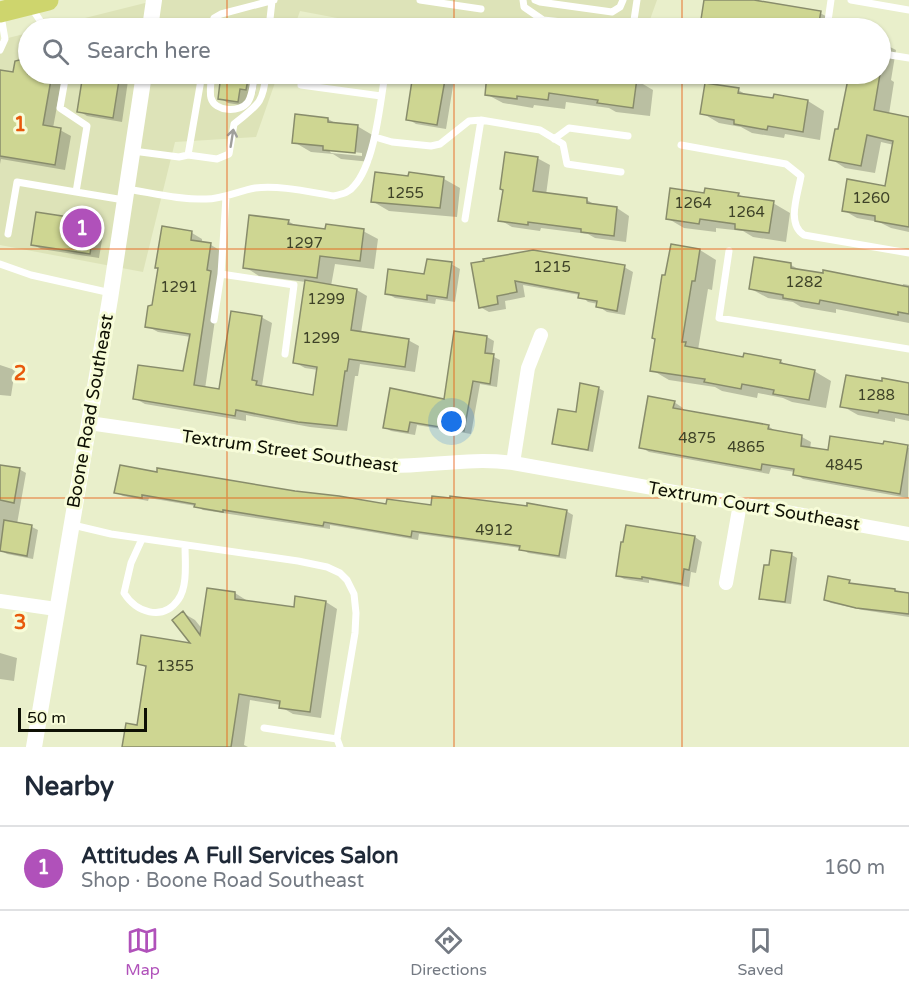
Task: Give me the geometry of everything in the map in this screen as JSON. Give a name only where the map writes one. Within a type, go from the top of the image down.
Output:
[{"type":"main road","points":[[0,12],[39,2]]},
{"type":"street","points":[[151,18],[154,0]]},
{"type":"street","name":"Boone Road Southeast","points":[[34,747],[111,293],[143,84]]},
{"type":"street","points":[[513,463],[528,368],[542,335]]},
{"type":"street","name":"Textrum Street Southeast","points":[[88,423],[385,466],[468,460],[513,463],[598,478]]},
{"type":"street","name":"Textrum Court Southeast","points":[[598,478],[909,534]]},
{"type":"street","points":[[726,583],[740,504]]},
{"type":"street","points":[[0,601],[56,609]]},
{"type":"lane","points":[[216,18],[221,14],[273,0],[270,18]]},
{"type":"lane","points":[[420,0],[482,9]]},
{"type":"lane","points":[[524,0],[524,7],[540,18]]},
{"type":"lane","points":[[535,0],[540,3],[612,12],[620,7],[623,0]]},
{"type":"lane","points":[[634,18],[637,0]]},
{"type":"lane","points":[[828,18],[831,0]]},
{"type":"lane","points":[[851,0],[909,10]]},
{"type":"lane","points":[[39,2],[43,18]]},
{"type":"lane","points":[[0,12],[5,39],[0,50]]},
{"type":"lane","points":[[891,55],[909,58]]},
{"type":"lane","points":[[64,84],[60,108],[87,126],[76,192]]},
{"type":"lane","points":[[188,155],[200,84]]},
{"type":"lane","points":[[210,84],[210,96],[213,102],[218,106],[234,109],[240,109],[246,104],[253,84]]},
{"type":"lane","points":[[134,151],[218,159],[229,154],[234,124],[260,104],[265,84]]},
{"type":"lane","points":[[8,234],[17,182],[76,192],[207,199],[226,197],[256,188],[344,194],[354,188],[360,178],[375,137],[383,84]]},
{"type":"lane","points":[[301,85],[381,96]]},
{"type":"lane","points":[[375,137],[392,142],[431,146],[440,144],[469,121],[481,120],[540,130],[562,144],[567,164],[621,172]]},
{"type":"lane","points":[[465,219],[481,120]]},
{"type":"lane","points":[[554,139],[569,128],[628,136]]},
{"type":"lane","points":[[681,145],[786,164],[801,176],[794,223],[798,231],[804,235],[909,253]]},
{"type":"lane","points":[[214,320],[221,274],[226,197]]},
{"type":"lane","points":[[729,251],[719,318],[909,349]]},
{"type":"lane","points":[[0,264],[31,275],[111,293]]},
{"type":"lane","points":[[221,274],[294,285],[285,354]]},
{"type":"lane","points":[[71,524],[111,534],[327,567],[340,573],[347,580],[354,594],[356,613],[355,633],[337,739],[340,747]]},
{"type":"lane","points":[[142,539],[131,563],[124,593],[129,601],[139,609],[152,612],[166,610],[178,600],[183,584],[185,545]]},
{"type":"lane","points":[[264,728],[337,739]]},
{"type":"shaded area","points":[[157,0],[657,0],[651,18],[337,18],[300,11],[298,18],[85,18]]},
{"type":"shaded area","points":[[18,36],[18,84],[275,84],[256,137],[175,142],[143,272],[0,245],[0,40]]},
{"type":"building","points":[[704,0],[754,0],[821,11],[820,18],[701,18]]},
{"type":"building","points":[[18,60],[18,84],[50,84],[43,125],[61,128],[55,165],[0,156],[0,70],[13,72],[15,61]]},
{"type":"building","points":[[81,84],[118,84],[113,118],[77,112]]},
{"type":"building","points":[[220,84],[247,84],[246,90],[240,89],[238,102],[218,99]]},
{"type":"building","points":[[411,84],[444,84],[437,125],[406,120]]},
{"type":"building","points":[[486,84],[636,84],[633,108],[549,93],[548,100],[485,95]]},
{"type":"building","points":[[705,84],[739,88],[738,93],[773,98],[774,94],[808,100],[803,132],[768,126],[767,130],[734,124],[734,120],[700,114]]},
{"type":"building","points":[[847,84],[878,84],[874,110],[909,117],[909,227],[875,221],[875,216],[842,211],[847,179],[885,186],[893,141],[867,135],[861,166],[829,160],[835,129],[838,129]]},
{"type":"building","points":[[295,114],[328,118],[328,122],[358,125],[355,153],[323,150],[323,146],[292,143]]},
{"type":"building","points":[[505,152],[538,157],[533,191],[587,198],[587,203],[617,207],[614,236],[528,222],[528,225],[498,221],[503,190],[500,189]]},
{"type":"building","points":[[375,172],[408,176],[409,172],[444,177],[440,208],[371,202]]},
{"type":"building","points":[[670,188],[704,193],[705,188],[774,201],[769,233],[735,229],[735,224],[700,219],[699,224],[666,219]]},
{"type":"building","points":[[36,212],[95,221],[90,254],[31,245]]},
{"type":"building","points":[[249,215],[289,220],[288,224],[325,229],[326,224],[364,229],[360,261],[320,256],[317,278],[243,268]]},
{"type":"building","points":[[162,226],[192,231],[191,240],[211,243],[207,270],[211,271],[194,385],[219,389],[231,311],[262,316],[252,380],[257,381],[256,385],[313,395],[317,367],[293,363],[305,280],[357,289],[351,330],[409,339],[405,367],[349,359],[347,371],[345,371],[337,426],[298,422],[236,410],[235,416],[133,399],[138,365],[183,371],[190,334],[145,327],[148,306],[152,305]]},
{"type":"building","points":[[671,244],[700,249],[682,342],[686,342],[685,346],[743,357],[744,353],[781,360],[780,363],[815,370],[809,400],[773,394],[774,390],[742,384],[741,389],[704,382],[705,379],[650,371],[655,339],[652,338],[662,275],[665,275]]},
{"type":"building","points":[[533,250],[625,265],[617,311],[596,307],[597,301],[578,298],[579,293],[515,281],[517,292],[497,296],[498,304],[479,308],[471,263]]},
{"type":"building","points":[[754,257],[791,263],[791,268],[823,273],[823,270],[909,287],[909,314],[898,312],[898,315],[820,300],[819,304],[749,289]]},
{"type":"building","points":[[427,259],[452,262],[447,298],[427,295],[427,300],[385,294],[388,269],[424,274]]},
{"type":"building","points":[[454,331],[487,336],[485,353],[494,354],[490,384],[473,381],[464,431],[410,422],[408,432],[383,428],[390,388],[444,399]]},
{"type":"building","points":[[846,375],[909,383],[909,415],[840,407]]},
{"type":"building","points":[[580,383],[599,387],[588,450],[552,444],[558,409],[576,412]]},
{"type":"building","points":[[648,396],[675,401],[673,408],[769,425],[768,429],[802,435],[801,446],[828,450],[830,436],[883,444],[884,441],[908,445],[900,494],[793,475],[794,469],[762,464],[761,470],[639,448]]},
{"type":"building","points":[[0,465],[20,468],[14,503],[0,500]]},
{"type":"building","points":[[120,465],[157,472],[157,468],[386,504],[387,499],[431,505],[432,496],[450,498],[450,496],[527,506],[527,503],[567,510],[559,556],[519,550],[520,546],[412,531],[411,537],[324,522],[323,526],[223,510],[223,512],[194,507],[195,504],[142,495],[142,498],[114,493]]},
{"type":"building","points":[[4,520],[32,525],[27,556],[0,551]]},
{"type":"building","points":[[626,525],[695,536],[689,570],[684,569],[682,584],[642,577],[642,579],[616,576]]},
{"type":"building","points":[[771,550],[792,553],[785,602],[759,599],[764,565],[769,565]]},
{"type":"building","points":[[828,576],[850,580],[849,583],[909,593],[909,614],[856,608],[824,600]]},
{"type":"building","points":[[207,588],[235,592],[235,599],[294,607],[295,596],[326,601],[310,712],[279,708],[280,701],[239,694],[231,747],[122,747],[126,723],[137,725],[146,666],[137,664],[141,635],[190,643],[172,620],[183,611],[200,635]]},
{"type":"place","name":"Attitudes A Full Services Salon","points":[[82,228]]}]
